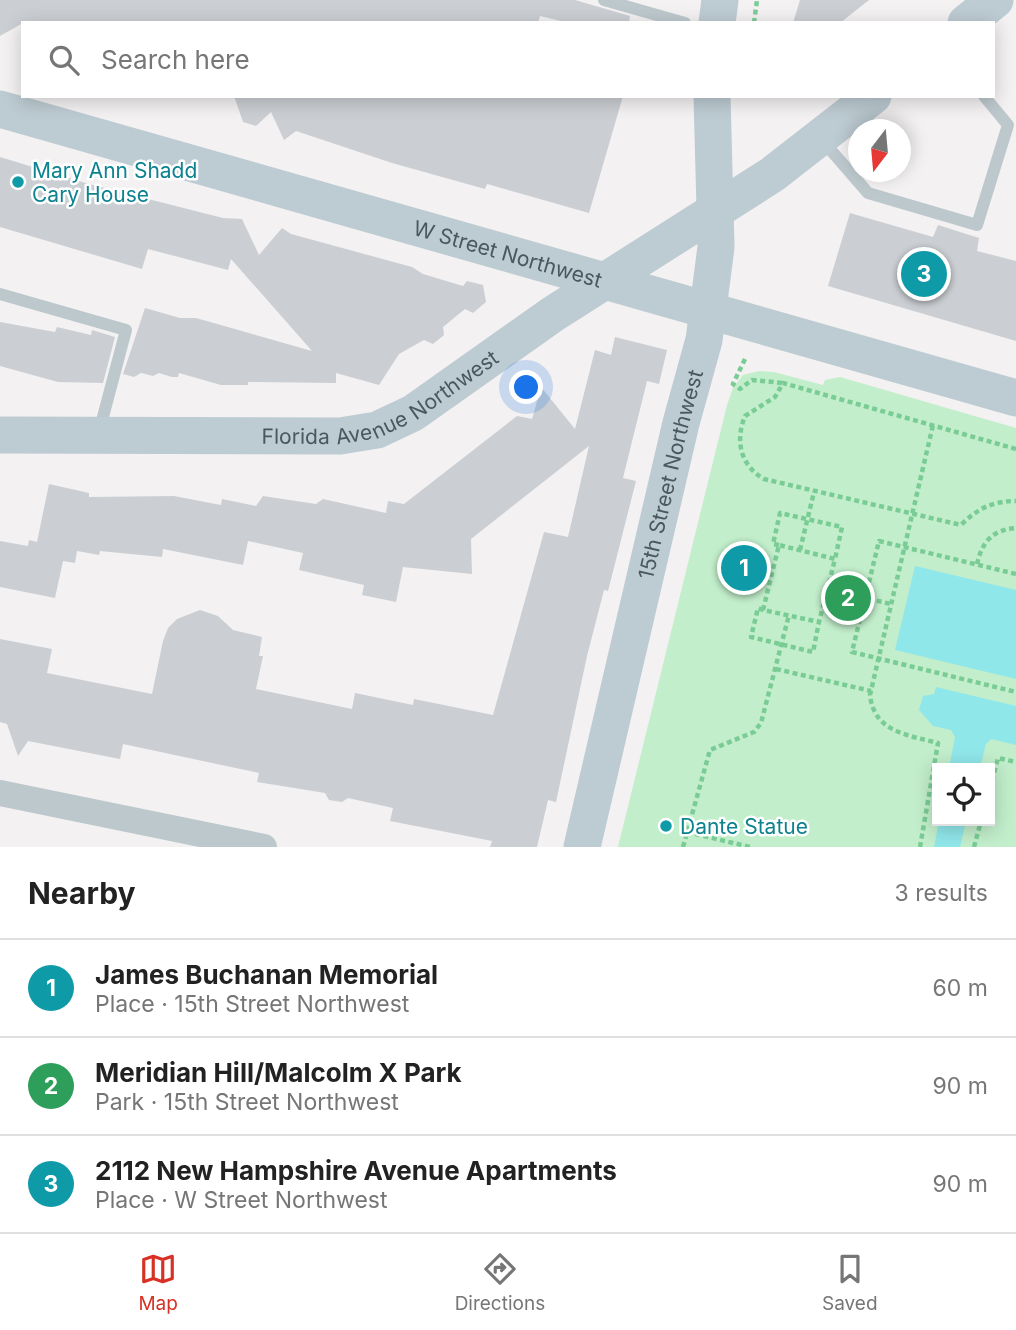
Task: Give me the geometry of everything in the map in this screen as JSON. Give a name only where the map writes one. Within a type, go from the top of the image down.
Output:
[{"type":"street","points":[[717,21],[720,0]]},
{"type":"street","points":[[969,21],[995,0]]},
{"type":"street","name":"15th Street Northwest","points":[[582,847],[709,310],[715,270],[712,98]]},
{"type":"street","name":"Florida Avenue Northwest","points":[[0,435],[332,436],[377,430],[413,413],[553,314],[715,211],[821,138],[871,98]]},
{"type":"street","name":"W Street Northwest","points":[[0,109],[1016,398]]},
{"type":"street","points":[[0,793],[264,847]]},
{"type":"lane","points":[[604,0],[678,21]]},
{"type":"lane","points":[[821,138],[868,193],[977,225],[1008,125],[986,98]]},
{"type":"lane","points":[[0,294],[126,330],[99,436]]},
{"type":"path","points":[[754,21],[757,0]]},
{"type":"path","points":[[745,359],[733,384],[740,389],[752,380],[783,383],[1016,449]]},
{"type":"path","points":[[783,383],[775,397],[745,416],[740,427],[741,451],[754,473],[764,480],[961,525],[983,507],[1016,501]]},
{"type":"path","points":[[920,847],[938,743],[894,731],[881,724],[872,710],[871,691],[933,425]]},
{"type":"path","points":[[800,550],[814,492]]},
{"type":"path","points":[[820,622],[758,608],[751,637],[813,652],[835,559],[842,527],[780,513],[773,544],[835,559]]},
{"type":"path","points":[[977,564],[981,547],[990,537],[1002,529],[1016,528]]},
{"type":"path","points":[[1016,574],[879,541],[852,652],[1016,692]]},
{"type":"path","points":[[763,610],[779,545]]},
{"type":"path","points":[[827,589],[891,604]]},
{"type":"path","points":[[683,847],[710,750],[754,732],[765,712],[789,615]]},
{"type":"path","points":[[776,669],[871,691]]},
{"type":"path","points":[[995,770],[998,758],[1016,762]]},
{"type":"path","points":[[974,847],[980,826]]},
{"type":"path","points":[[687,832],[750,847]]},
{"type":"green space","points":[[759,371],[774,372],[823,385],[825,380],[840,377],[1016,428],[1016,847],[618,847],[733,388],[743,375]]},
{"type":"water","points":[[915,566],[1016,590],[1016,679],[895,650]]},
{"type":"water","points":[[936,687],[1016,706],[1016,745],[991,739],[986,744],[981,763],[950,763],[955,737],[951,730],[933,726],[919,710],[923,696],[934,694]]},
{"type":"water","points":[[938,826],[965,826],[960,847],[934,847]]},
{"type":"building","points":[[0,0],[575,0],[630,16],[629,21],[561,21],[540,16],[539,21],[21,21],[21,24],[0,36]]},
{"type":"building","points":[[800,0],[869,0],[843,21],[794,21]]},
{"type":"building","points":[[235,98],[622,98],[589,213],[487,184],[485,189],[392,163],[296,131],[284,140],[271,112],[256,126],[243,122]]},
{"type":"building","points":[[0,157],[89,184],[223,218],[242,219],[259,255],[282,228],[291,234],[412,267],[423,274],[463,286],[467,281],[483,285],[486,302],[473,313],[465,309],[443,327],[444,335],[433,344],[424,340],[399,354],[379,385],[336,373],[336,383],[248,382],[248,385],[221,385],[179,373],[178,377],[159,373],[153,376],[141,373],[134,377],[123,374],[145,308],[180,318],[196,318],[312,351],[231,259],[228,270],[148,249],[142,269],[0,227]]},
{"type":"building","points":[[850,213],[933,237],[938,225],[979,238],[977,251],[1016,261],[1016,341],[828,286]]},
{"type":"building","points":[[0,322],[55,332],[57,327],[91,335],[92,330],[115,337],[103,383],[58,382],[0,366]]},
{"type":"building","points":[[615,337],[667,350],[659,384],[647,381],[623,478],[636,481],[608,591],[604,590],[587,656],[556,802],[548,800],[537,847],[490,847],[492,841],[390,821],[393,808],[348,798],[342,802],[329,800],[325,793],[257,782],[259,773],[123,744],[120,759],[28,741],[18,756],[7,724],[0,722],[0,639],[52,649],[47,673],[152,694],[168,628],[177,619],[200,610],[218,616],[233,630],[262,637],[259,656],[263,656],[256,689],[352,709],[355,693],[413,705],[414,699],[493,715],[544,532],[568,537],[589,446],[471,539],[472,574],[403,567],[396,602],[362,595],[364,585],[299,570],[303,553],[248,541],[243,565],[163,549],[162,557],[100,551],[99,555],[77,551],[75,563],[63,561],[55,598],[0,587],[0,541],[28,546],[29,540],[37,542],[49,484],[89,493],[89,497],[174,496],[221,505],[222,499],[256,506],[263,496],[316,504],[323,499],[386,513],[388,501],[404,504],[517,416],[532,419],[541,387],[575,429],[595,350],[611,355]]},
{"type":"place","name":"Mary Ann Shadd Cary House","points":[[18,182]]},
{"type":"place","name":"2112 New Hampshire Avenue Apartments","points":[[924,274]]},
{"type":"place","name":"James Buchanan Memorial","points":[[744,568]]},
{"type":"place","name":"Meridian Hill/Malcolm X Park","points":[[848,598]]},
{"type":"place","name":"Dante Statue","points":[[666,826]]}]
